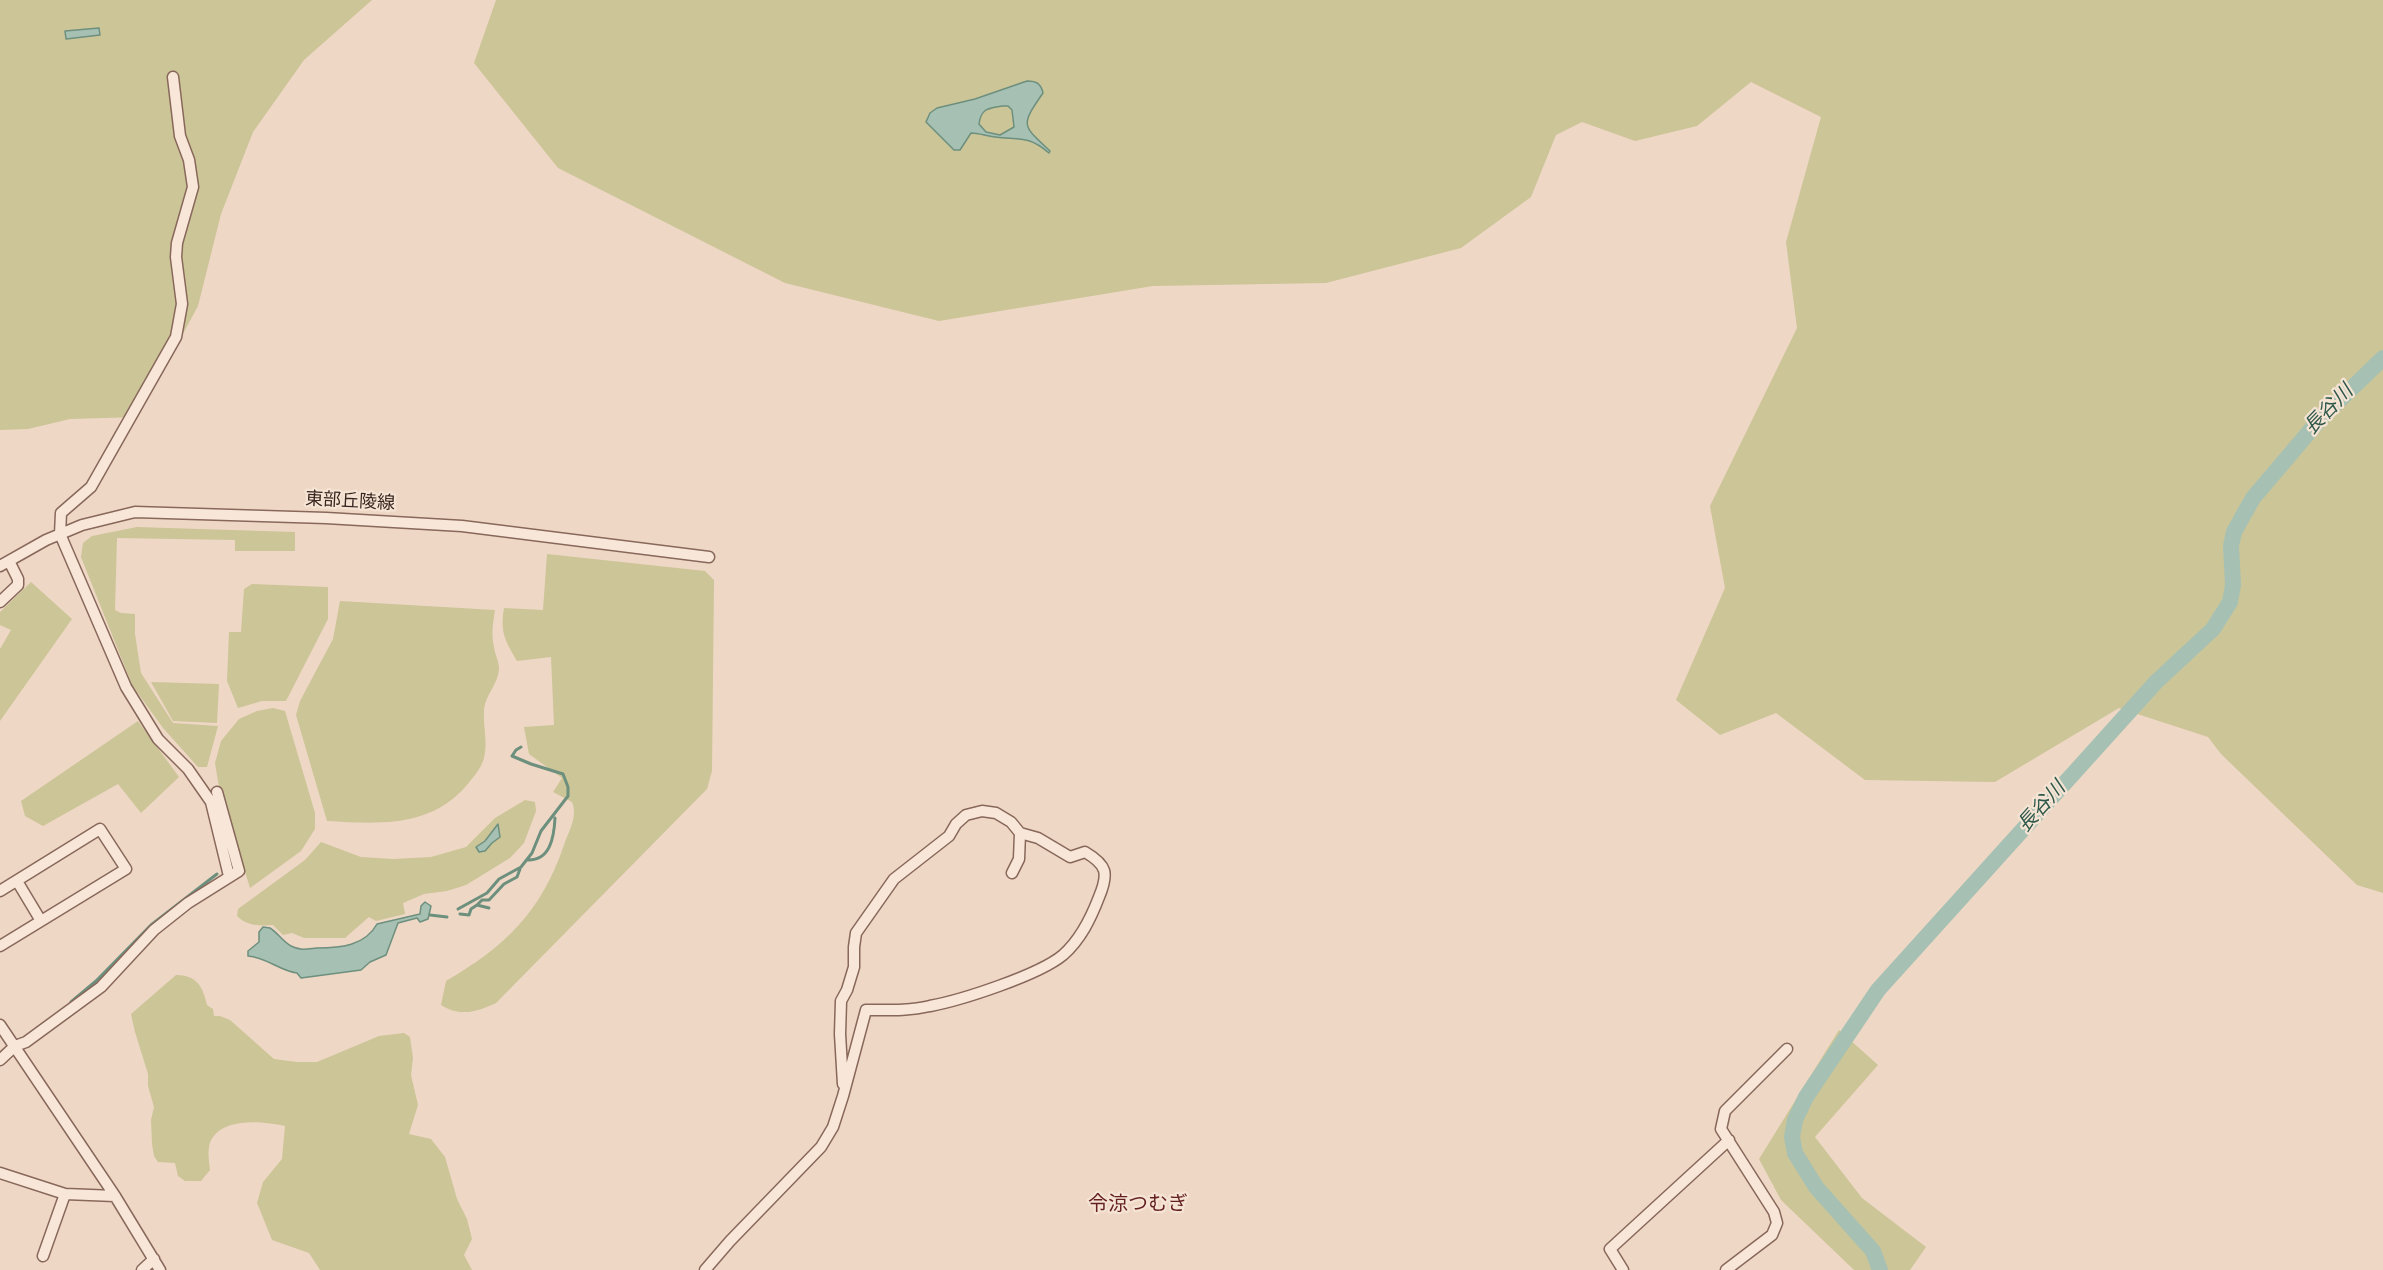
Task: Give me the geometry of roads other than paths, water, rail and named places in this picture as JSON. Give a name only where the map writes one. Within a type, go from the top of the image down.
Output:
[{"type":"street","points":[[173,77],[180,136],[189,160],[193,187],[177,243],[176,257],[182,304],[180,321],[176,337],[92,487],[61,513],[60,534],[126,687],[158,739],[188,769],[211,802],[229,876]]},
{"type":"street","name":"東部丘陵線","points":[[5,564],[60,534],[107,517],[135,512],[326,518],[462,526],[709,556]]},
{"type":"street","points":[[0,602],[18,585],[18,579],[5,564]]},
{"type":"street","points":[[0,1059],[15,1046],[27,1042],[101,987],[154,930],[238,871],[217,792]]},
{"type":"street","points":[[705,1270],[821,1147],[832,1127],[843,1096],[866,1010],[930,1006],[995,987],[1038,970],[1062,955],[1081,934],[1106,881],[1105,869],[1096,859],[1085,852],[1070,857],[1038,838],[1020,833],[1011,822],[996,813],[982,811],[966,815],[956,824],[949,836],[894,879],[856,933],[854,967],[841,1001],[843,1096]]},
{"type":"street","points":[[0,891],[100,829],[126,869],[0,946]]},
{"type":"street","points":[[1012,873],[1019,859],[1020,833]]},
{"type":"street","points":[[17,881],[41,921]]},
{"type":"street","points":[[0,1025],[115,1196],[160,1270]]},
{"type":"street","points":[[1726,1270],[1772,1235],[1777,1223],[1774,1212],[1722,1129],[1725,1111],[1787,1049]]},
{"type":"street","points":[[1623,1270],[1610,1250],[1729,1140]]},
{"type":"street","points":[[0,1173],[65,1194],[115,1196]]},
{"type":"street","points":[[43,1256],[65,1194]]},
{"type":"street","points":[[142,1270],[154,1259]]},
{"type":"waterway","name":"長谷川","points":[[1880,1270],[1873,1251],[1816,1187],[1795,1153],[1792,1137],[1795,1120],[1806,1097],[1878,990],[2156,682],[2213,629],[2230,602],[2233,585],[2231,546],[2234,532],[2253,498],[2321,418],[2383,358]]},
{"type":"waterway","points":[[458,909],[487,893],[499,879],[521,867],[532,853],[541,831],[568,796],[568,787],[563,774],[512,756],[521,747]]},
{"type":"waterway","points":[[527,860],[541,857],[546,852],[552,840],[555,818]]},
{"type":"waterway","points":[[477,905],[482,900],[489,900],[504,884],[517,877],[520,869]]},
{"type":"waterway","points":[[71,1002],[96,981],[151,925],[217,874]]},
{"type":"waterway","points":[[460,914],[469,915],[471,909],[477,905],[489,908]]},
{"type":"waterway","points":[[430,915],[447,917]]},
{"type":"district","name":"令涼つむぎ","points":[[1138,1206]]}]
